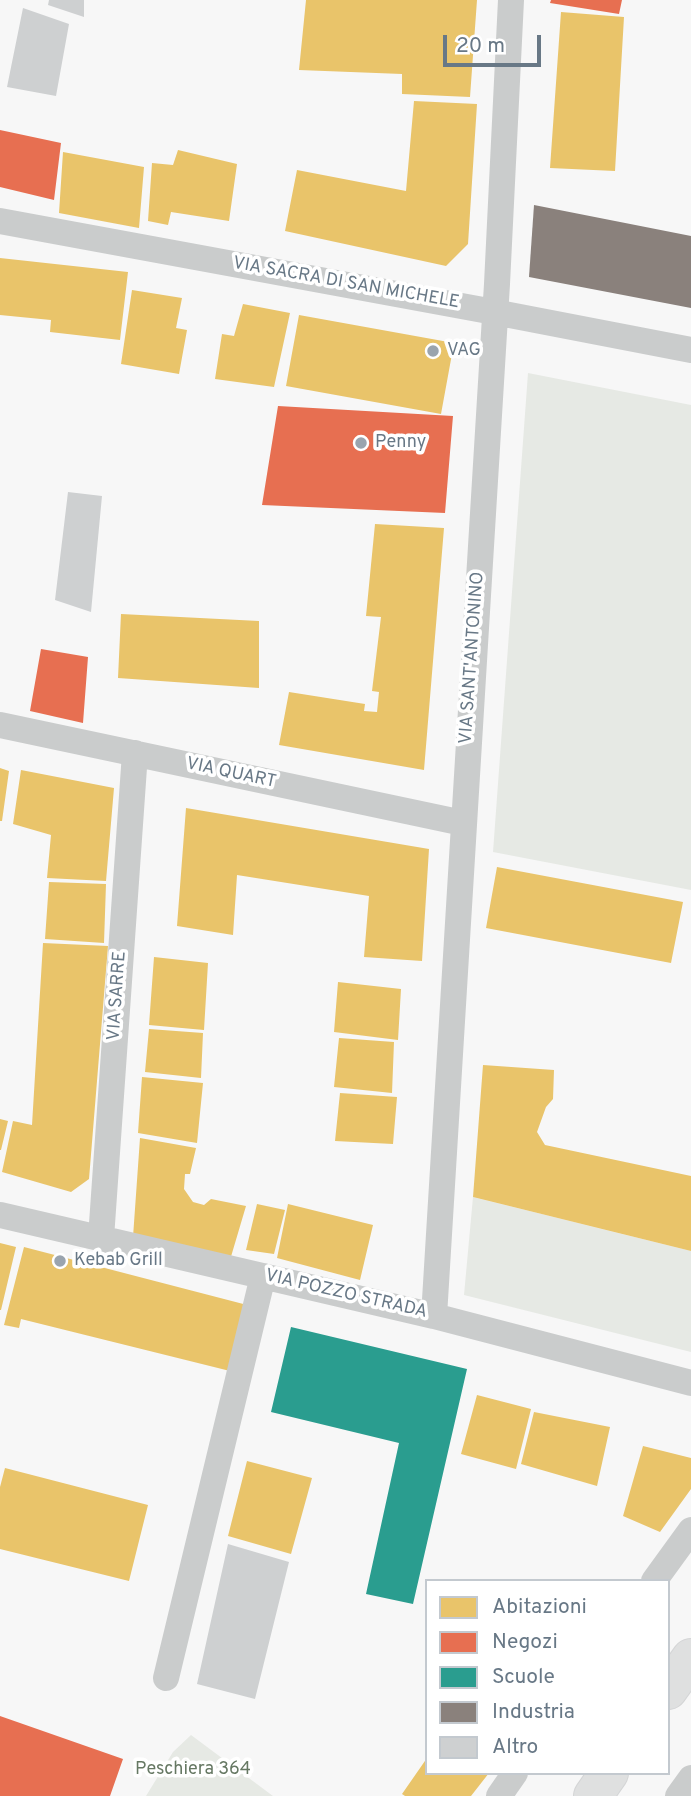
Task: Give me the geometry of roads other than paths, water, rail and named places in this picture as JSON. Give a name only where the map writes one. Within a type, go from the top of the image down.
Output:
[{"type":"main road","points":[[670,1687],[691,1658]]},
{"type":"main road","points":[[593,1796],[608,1775]]},
{"type":"street","name":"VIA SANT'ANTONINO","points":[[435,1316],[511,0]]},
{"type":"street","name":"VIA SACRA DI SAN MICHELE","points":[[0,221],[691,351]]},
{"type":"street","name":"VIA QUART","points":[[0,725],[463,823]]},
{"type":"street","name":"VIA SARRE","points":[[101,1238],[135,753]]},
{"type":"street","name":"VIA POZZO STRADA","points":[[0,1215],[435,1316],[691,1383]]},
{"type":"street","points":[[166,1678],[263,1276]]},
{"type":"street","points":[[655,1579],[691,1530]]},
{"type":"street","points":[[499,1796],[514,1775]]},
{"type":"street","points":[[678,1796],[691,1778]]},
{"type":"place","name":"VAG","points":[[433,351]]},
{"type":"place","name":"Penny","points":[[361,443]]},
{"type":"place","name":"Kebab Grill","points":[[60,1261]]},
{"type":"park label","name":"Peschiera 364","points":[[193,1770]]}]
